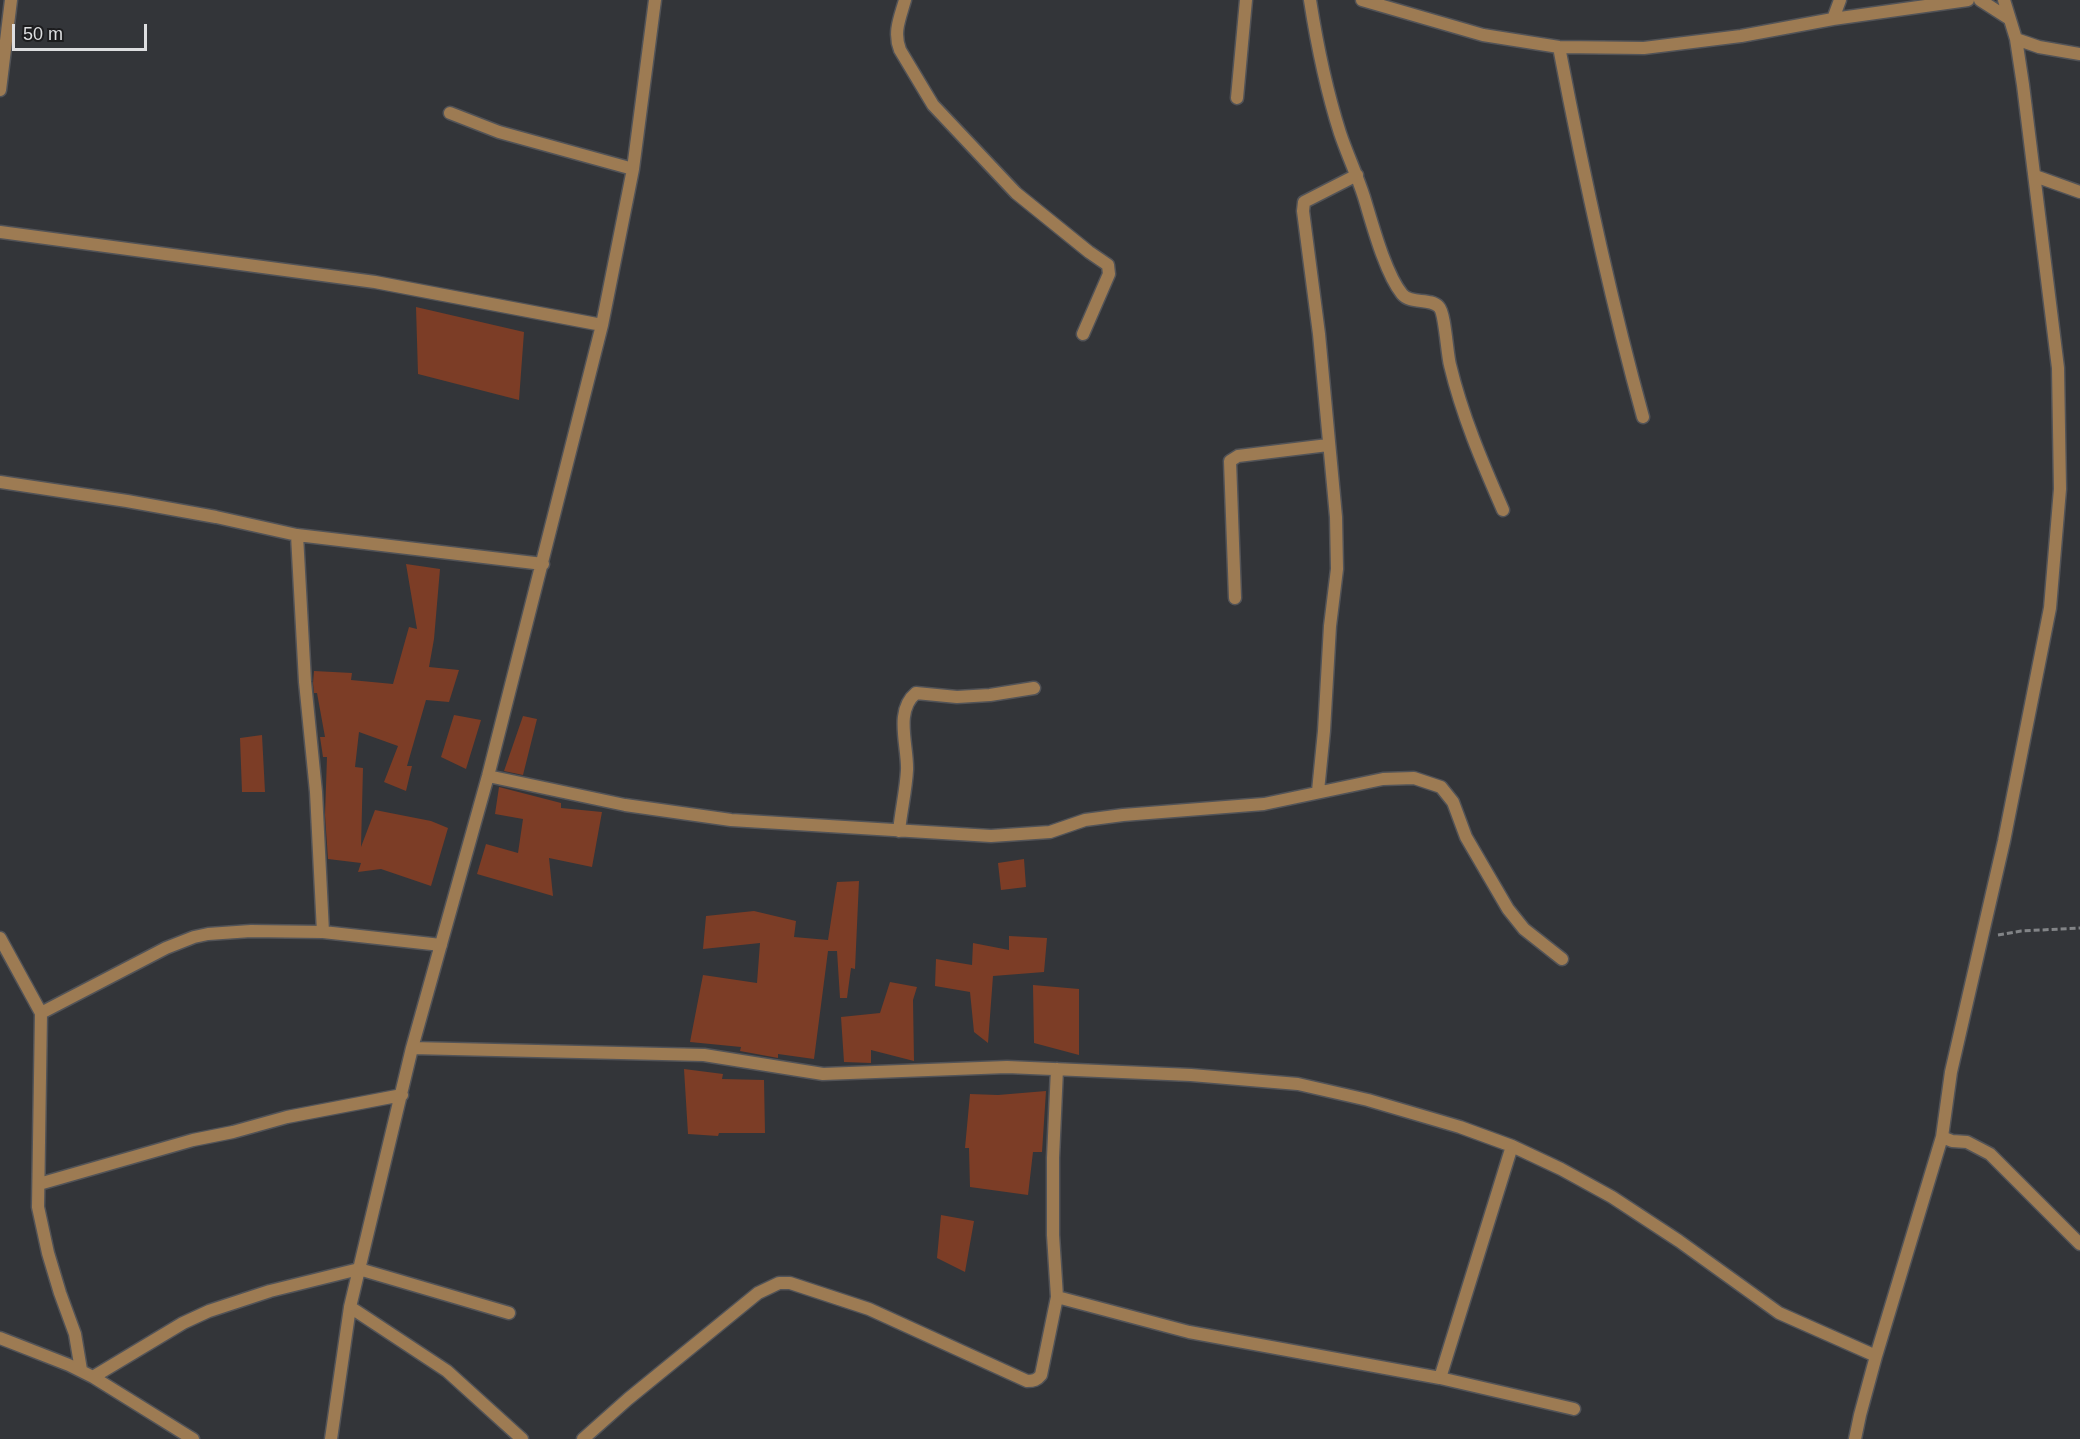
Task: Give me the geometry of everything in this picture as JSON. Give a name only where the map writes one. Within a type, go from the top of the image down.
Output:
[{"type":"street","points":[[0,90],[11,0]]},
{"type":"street","points":[[331,1439],[350,1307],[358,1269],[412,1048],[488,777],[602,325],[633,169],[655,0]]},
{"type":"street","points":[[905,0],[896,29],[896,40],[933,105],[1016,193],[1108,265],[1109,274],[1083,334]]},
{"type":"street","points":[[1237,98],[1246,0]]},
{"type":"street","points":[[1310,0],[1317,49],[1329,93],[1389,270],[1402,294],[1414,301],[1439,307],[1443,316],[1446,347],[1455,385],[1478,452],[1503,510]]},
{"type":"street","points":[[1362,0],[1483,35],[1559,47],[1644,48],[1741,36],[1833,19],[1968,0]]},
{"type":"street","points":[[1833,19],[1840,0]]},
{"type":"street","points":[[1980,0],[2008,18]]},
{"type":"street","points":[[1855,1439],[1876,1356],[1942,1137],[1951,1072],[2004,841],[2050,608],[2060,489],[2058,368],[2016,39],[2004,0]]},
{"type":"street","points":[[2016,39],[2039,47],[2080,54]]},
{"type":"street","points":[[1559,47],[1591,213],[1642,417]]},
{"type":"street","points":[[450,113],[499,132],[633,169]]},
{"type":"street","points":[[1318,791],[1330,626],[1337,569],[1336,517],[1303,211],[1304,202],[1357,175]]},
{"type":"street","points":[[2035,177],[2080,192]]},
{"type":"street","points":[[0,232],[375,282],[602,325]]},
{"type":"street","points":[[1235,598],[1230,461],[1238,456],[1328,445]]},
{"type":"street","points":[[0,482],[127,501],[297,535],[543,564]]},
{"type":"street","points":[[297,535],[305,682],[316,792],[323,932]]},
{"type":"street","points":[[899,831],[907,770],[904,718],[909,699],[916,693],[957,697],[990,695],[1034,688]]},
{"type":"street","points":[[488,777],[625,805],[731,820],[991,836],[1050,832],[1085,820],[1123,815],[1264,804],[1383,779],[1414,778],[1441,787],[1453,802],[1466,837],[1508,909],[1524,929],[1562,959]]},
{"type":"street","points":[[40,1013],[166,948],[194,937],[250,931],[323,932],[441,945]]},
{"type":"street","points":[[0,938],[40,1013],[38,1208],[60,1293],[71,1321],[81,1370]]},
{"type":"street","points":[[412,1048],[693,1054],[823,1074],[974,1067],[1191,1075],[1298,1084],[1379,1103],[1460,1127],[1512,1146],[1561,1169],[1612,1197],[1679,1240],[1779,1314],[1876,1356]]},
{"type":"street","points":[[583,1439],[628,1399],[758,1293],[779,1283],[790,1283],[869,1309],[1028,1381],[1035,1381],[1041,1375],[1057,1297],[1053,1235],[1053,1158],[1057,1069]]},
{"type":"street","points":[[39,1184],[171,1146],[287,1117],[402,1095]]},
{"type":"street","points":[[1942,1137],[1952,1141],[1966,1142],[1990,1154],[2080,1244]]},
{"type":"street","points":[[1440,1378],[1512,1146]]},
{"type":"street","points":[[93,1377],[183,1323],[209,1311],[270,1291],[358,1269],[509,1313]]},
{"type":"street","points":[[1057,1297],[1189,1332],[1440,1378],[1575,1409]]},
{"type":"street","points":[[350,1307],[447,1371],[522,1439]]},
{"type":"street","points":[[0,1338],[81,1370],[193,1439]]},
{"type":"path","points":[[1981,938],[2021,931],[2080,928]]},
{"type":"building","points":[[416,307],[524,332],[519,400],[418,374]]},
{"type":"building","points":[[406,564],[440,569],[434,639],[429,667],[459,670],[449,702],[426,700],[407,766],[412,766],[406,791],[384,782],[398,746],[359,732],[355,767],[363,768],[361,847],[375,810],[431,821],[448,828],[431,886],[381,869],[358,872],[361,863],[328,859],[325,815],[327,757],[323,757],[320,737],[325,737],[313,683],[314,671],[352,673],[351,680],[393,684],[409,627],[417,629]]},
{"type":"building","points":[[454,715],[481,720],[466,769],[441,757]]},
{"type":"building","points":[[523,716],[537,719],[523,775],[504,771]]},
{"type":"building","points":[[262,735],[265,792],[242,792],[240,738]]},
{"type":"building","points":[[499,787],[561,803],[561,808],[602,812],[592,867],[549,858],[553,896],[477,874],[486,844],[518,853],[523,819],[495,814]]},
{"type":"building","points":[[1024,859],[1026,887],[1001,890],[998,863]]},
{"type":"building","points":[[859,881],[855,969],[851,968],[847,998],[840,998],[837,951],[828,951],[814,1059],[778,1054],[778,1058],[740,1051],[741,1047],[690,1042],[703,975],[757,983],[760,943],[703,949],[706,916],[754,911],[796,921],[794,937],[828,940],[837,882]]},
{"type":"building","points":[[1009,936],[1047,938],[1044,972],[993,976],[988,1043],[974,1032],[970,992],[935,986],[936,959],[972,965],[973,943],[1009,950]]},
{"type":"building","points":[[890,982],[917,987],[913,1000],[914,1061],[871,1050],[871,1063],[844,1062],[841,1017],[880,1013]]},
{"type":"building","points":[[1033,985],[1079,989],[1079,1055],[1034,1043]]},
{"type":"building","points":[[684,1069],[723,1074],[722,1079],[764,1080],[765,1133],[719,1133],[718,1136],[688,1134]]},
{"type":"building","points":[[1046,1091],[1042,1152],[1033,1152],[1028,1195],[970,1187],[969,1148],[965,1148],[970,1094],[998,1095]]},
{"type":"building","points":[[941,1215],[974,1221],[965,1272],[937,1258]]}]
